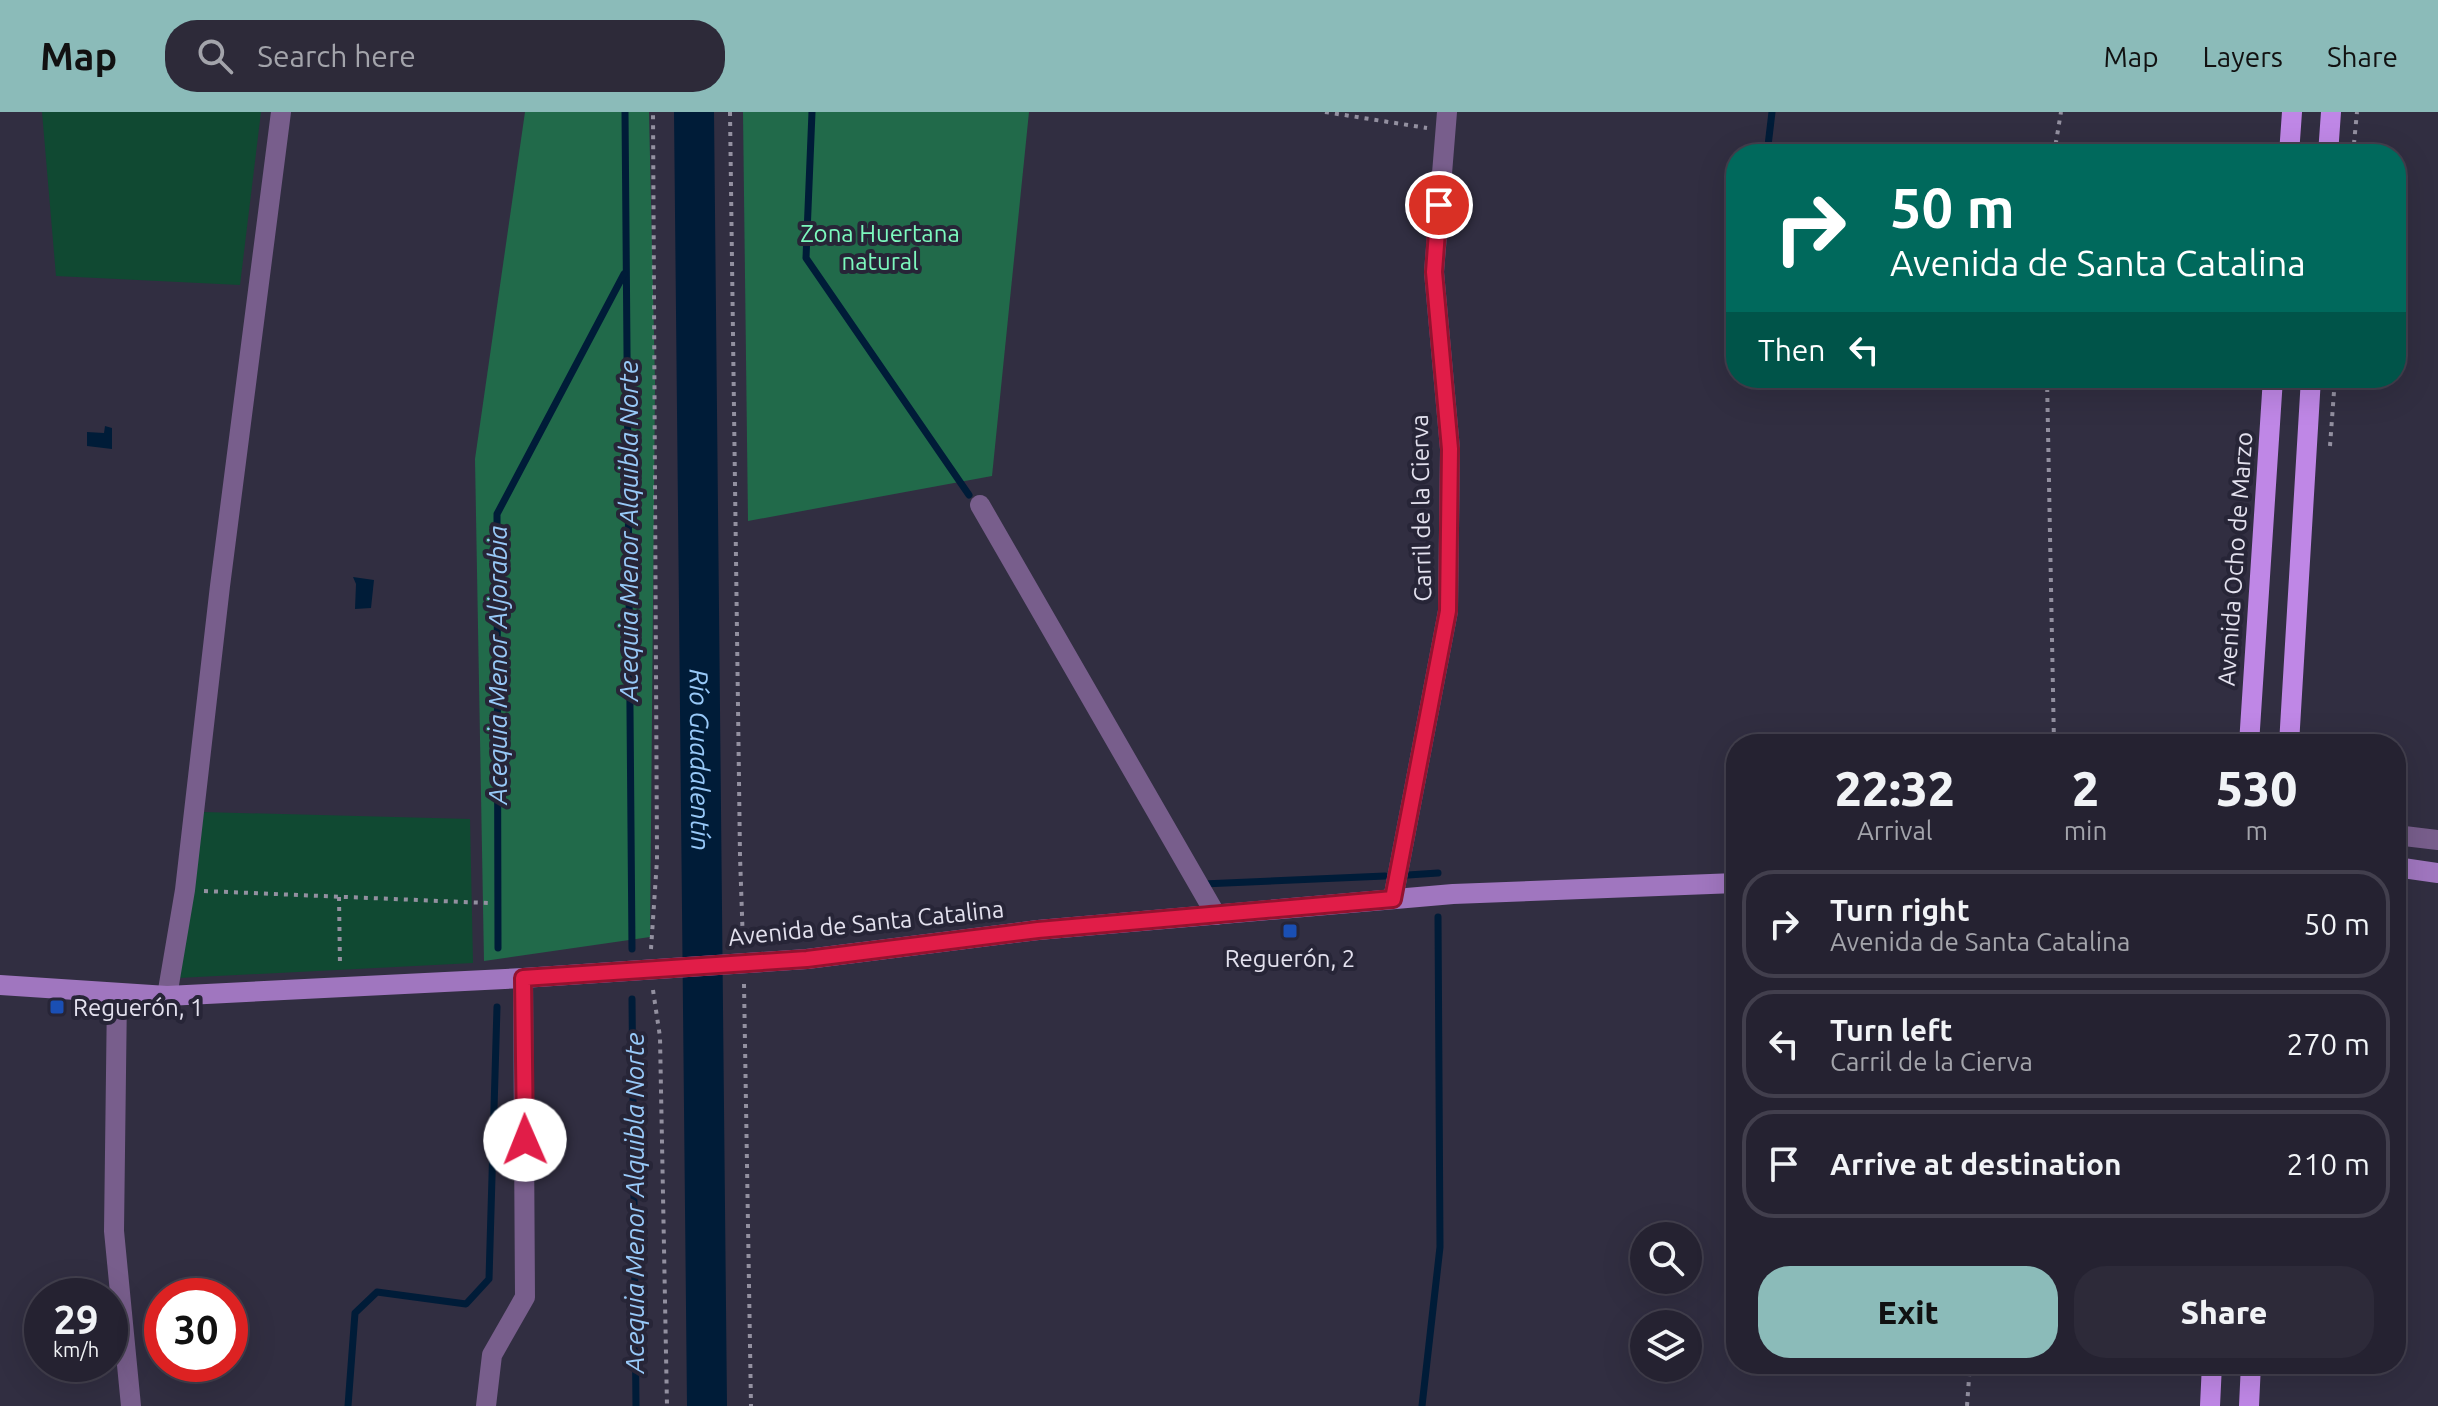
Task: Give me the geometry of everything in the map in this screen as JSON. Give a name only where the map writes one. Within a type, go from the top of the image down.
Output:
[{"type":"main road","points":[[2290,144],[2292,112]]},
{"type":"main road","points":[[2329,144],[2331,112]]},
{"type":"main road","name":"Avenida Ocho de Marzo","points":[[2250,734],[2272,388]]},
{"type":"main road","points":[[2290,734],[2310,388]]},
{"type":"main road","points":[[2406,868],[2438,873]]},
{"type":"main road","name":"Avenida de Santa Catalina","points":[[0,985],[167,996],[523,978],[843,955],[1038,930],[1393,899],[1515,890],[1726,883]]},
{"type":"main road","points":[[2210,1406],[2212,1374]]},
{"type":"main road","points":[[2249,1406],[2251,1374]]},
{"type":"street","points":[[167,996],[185,890],[220,586],[281,112]]},
{"type":"street","name":"Carril de la Cierva","points":[[1393,899],[1448,611],[1450,449],[1434,272],[1446,122]]},
{"type":"street","points":[[980,505],[1216,915]]},
{"type":"street","points":[[2406,836],[2438,840]]},
{"type":"street","points":[[486,1406],[492,1355],[525,1297],[523,978]]},
{"type":"street","points":[[117,994],[114,1231],[131,1406]]},
{"type":"path","points":[[653,112],[657,860],[650,937],[656,969],[654,1003],[660,1037],[667,1406]]},
{"type":"path","points":[[730,112],[741,963],[751,1406]]},
{"type":"path","points":[[1325,112],[1446,122]]},
{"type":"path","points":[[2056,144],[2061,112]]},
{"type":"path","points":[[2354,144],[2357,112]]},
{"type":"path","points":[[2047,388],[2054,734]]},
{"type":"path","points":[[185,890],[488,903]]},
{"type":"path","points":[[339,897],[340,988]]},
{"type":"path","points":[[1967,1406],[1969,1374]]},
{"type":"green space","points":[[42,112],[261,112],[240,285],[56,276]]},
{"type":"green space","points":[[525,112],[649,112],[655,382],[650,937],[484,961],[475,459]]},
{"type":"green space","name":"Zona Huertana natural","points":[[743,112],[1029,112],[992,476],[748,521]]},
{"type":"green space","points":[[203,812],[470,819],[473,963],[178,978]]},
{"type":"water","points":[[105,426],[112,428],[112,449],[87,446],[87,432],[104,433]]},
{"type":"water","points":[[353,577],[374,580],[371,608],[355,609],[356,584]]},
{"type":"waterway","name":"Acequia Menor Alquibla Norte","points":[[625,112],[632,949]]},
{"type":"waterway","name":"Río Guadalentín","points":[[694,112],[707,1406]]},
{"type":"waterway","points":[[812,112],[806,258],[969,495]]},
{"type":"waterway","points":[[1768,144],[1772,112]]},
{"type":"waterway","name":"Acequia Menor Aljorabia","points":[[498,948],[497,514],[624,274]]},
{"type":"waterway","points":[[1408,875],[1438,873]]},
{"type":"waterway","points":[[1203,884],[1385,876]]},
{"type":"waterway","points":[[1422,1406],[1440,1247],[1438,917]]},
{"type":"waterway","name":"Acequia Menor Alquibla Norte","points":[[632,999],[636,1406]]},
{"type":"waterway","name":"Acequia Menor Aljorabia","points":[[348,1406],[355,1313],[377,1292],[466,1304],[489,1279],[497,1007]]},
{"type":"place","name":"Reguerón, 2","points":[[1290,931]]},
{"type":"place","name":"Reguerón, 1","points":[[57,1007]]},
{"type":"route","points":[[525,1140],[523,978],[807,959],[1038,930],[1393,899],[1448,611],[1450,449],[1434,272],[1439,205]]}]
